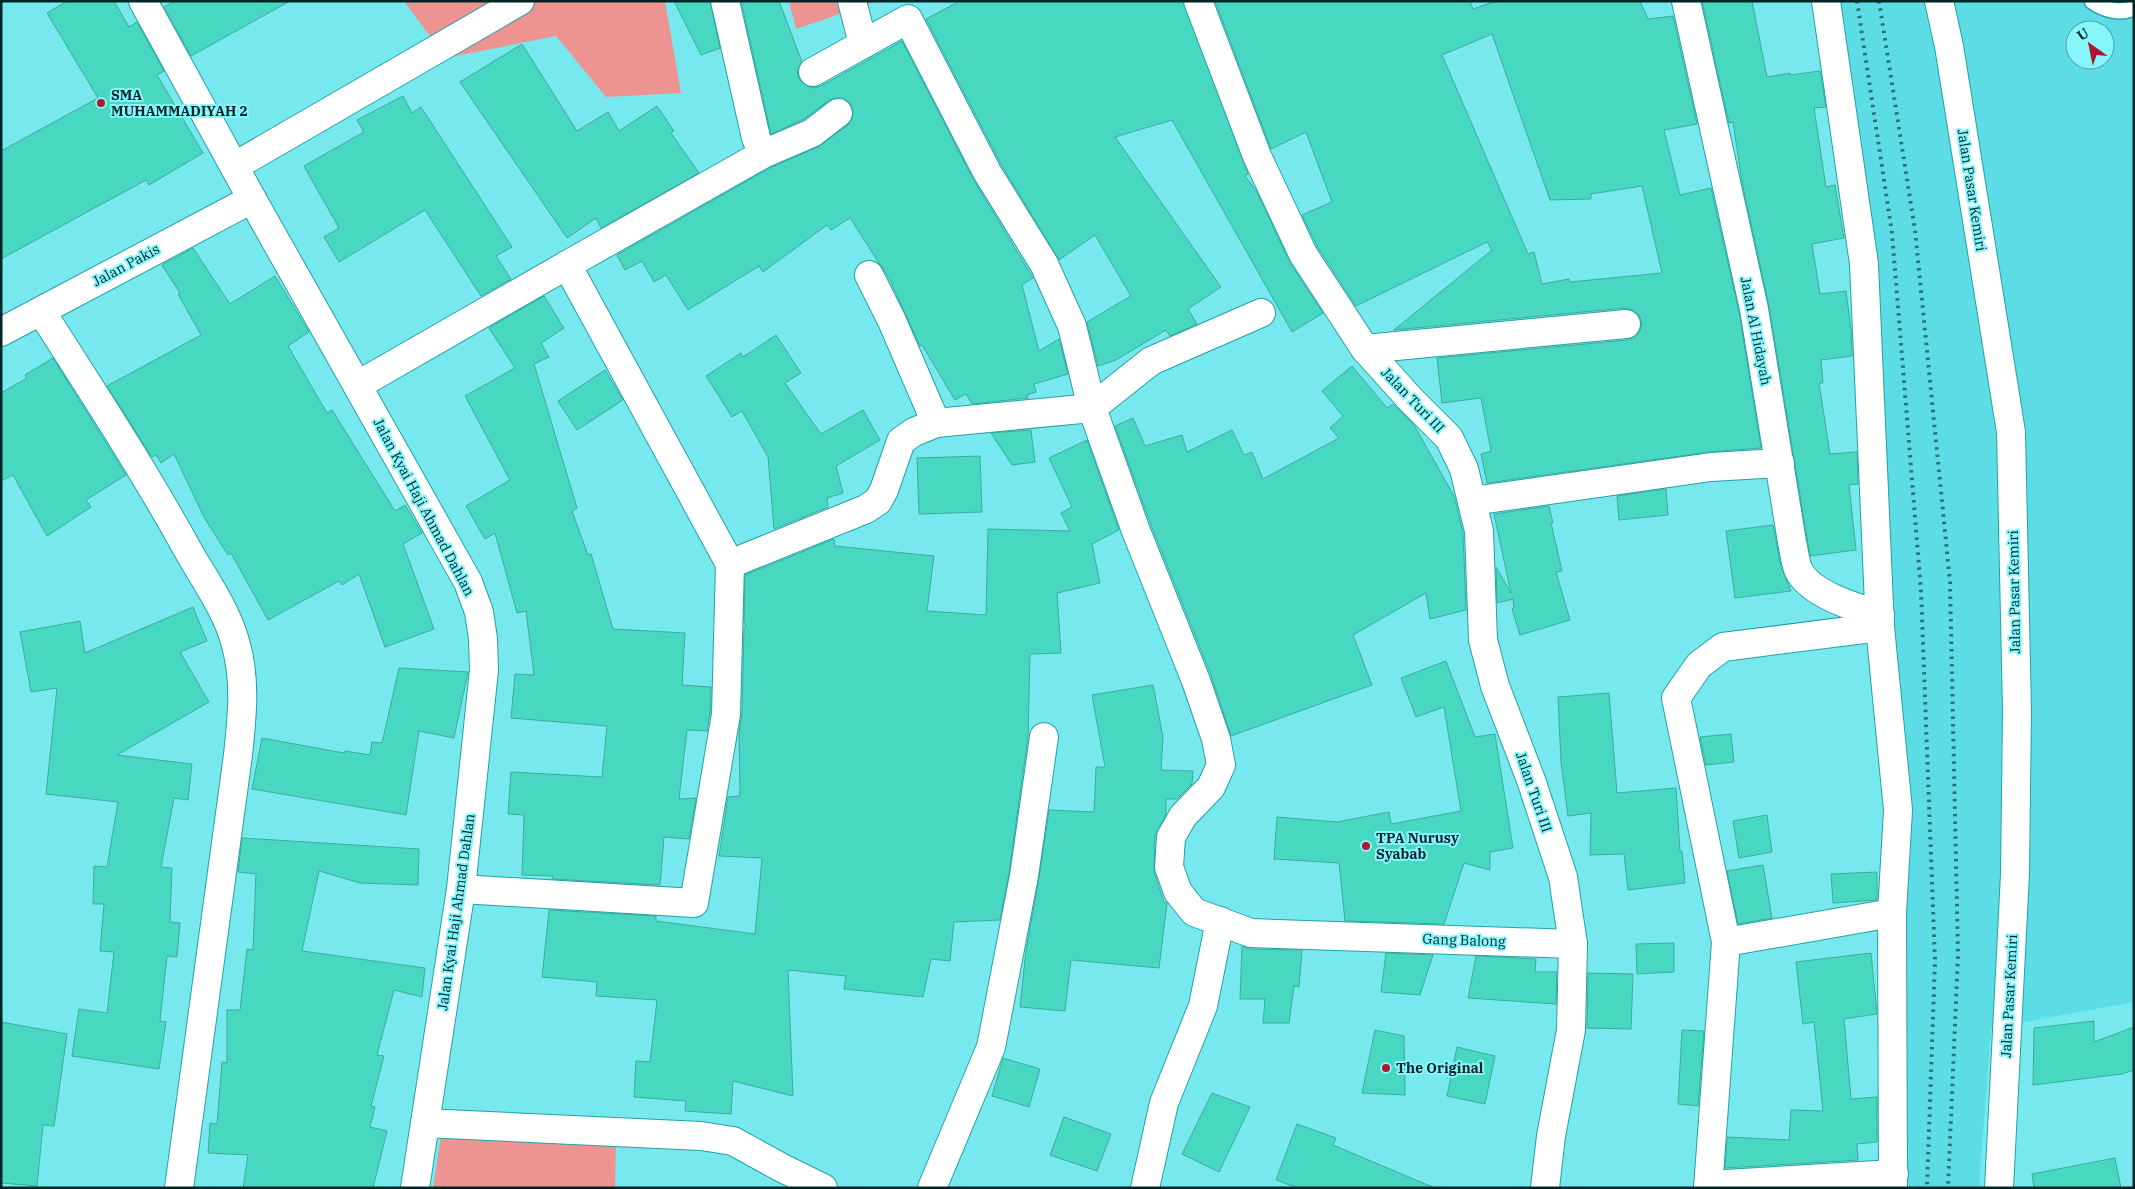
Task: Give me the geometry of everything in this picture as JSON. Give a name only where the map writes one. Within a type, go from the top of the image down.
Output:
[{"type":"street","name":"Jalan Kyai Haji Ahmad Dahlan","points":[[143,1],[252,199],[468,582],[479,612],[483,639],[484,670],[461,889],[415,1188]]},
{"type":"street","points":[[235,166],[520,1]]},
{"type":"street","points":[[725,1],[756,138],[764,154]]},
{"type":"street","points":[[852,1],[863,44]]},
{"type":"street","name":"Jalan Turi III","points":[[1198,1],[1257,156],[1302,254],[1365,349],[1411,400],[1449,438],[1464,469],[1479,531],[1484,640],[1495,686],[1531,780],[1563,877],[1573,944]]},
{"type":"street","name":"Jalan Al Hidayah","points":[[1686,1],[1754,309],[1798,570],[1813,585],[1850,607],[1880,621]]},
{"type":"street","points":[[1826,1],[1864,264],[1880,621],[1898,810],[1892,913],[1893,1181],[1708,1186],[1726,942],[1676,698],[1699,665],[1723,647],[1880,621]]},
{"type":"street","name":"Jalan Pasar Kemiri","points":[[1939,1],[1950,56],[2011,432],[2016,711],[2016,874],[1999,1188]]},
{"type":"street","points":[[813,72],[908,19],[987,172],[1044,264],[1072,326],[1092,408]]},
{"type":"street","points":[[358,385],[764,154],[812,134],[838,113]]},
{"type":"street","name":"Jalan Pakis","points":[[1,332],[252,199]]},
{"type":"street","points":[[461,889],[694,903],[726,714],[730,564],[567,265]]},
{"type":"street","points":[[869,275],[892,321],[936,423]]},
{"type":"street","points":[[41,311],[157,494],[228,621],[242,670],[244,696],[238,755],[179,1188]]},
{"type":"street","points":[[730,564],[866,509],[878,501],[884,490],[901,441],[914,432],[936,423],[1092,408],[1151,361],[1262,312]]},
{"type":"street","points":[[1365,349],[1626,324]]},
{"type":"street","name":"Gang Balong","points":[[1092,408],[1136,531],[1196,681],[1216,739],[1221,764],[1211,787],[1183,816],[1171,837],[1170,867],[1178,892],[1194,912],[1251,932],[1573,944]]},
{"type":"street","points":[[1472,501],[1711,468],[1780,463]]},
{"type":"street","points":[[932,1188],[992,1047],[1024,876],[1044,736]]},
{"type":"street","points":[[1726,942],[1892,913]]},
{"type":"street","points":[[1145,1188],[1164,1103],[1203,1006],[1220,921]]},
{"type":"street","points":[[1545,1188],[1552,1136],[1571,1030],[1573,944]]},
{"type":"street","points":[[425,1123],[701,1136],[733,1141],[823,1188]]},
{"type":"lane","points":[[2092,1],[2099,7],[2116,11],[2134,8]]},
{"type":"shaded area","points":[[404,1],[665,1],[681,93],[606,97],[556,36],[446,58]]},
{"type":"shaded area","points":[[789,1],[878,1],[796,29]]},
{"type":"shaded area","points":[[1840,1],[2134,1],[2134,1002],[1991,1028],[1979,1188],[1893,1188],[1894,605],[1872,247]]},
{"type":"shaded area","points":[[443,1123],[616,1139],[615,1188],[433,1188]]},
{"type":"building","points":[[67,1],[114,1],[129,27],[137,22],[164,71],[157,75],[203,153],[149,185],[146,180],[1,259],[1,151],[98,98],[47,13]]},
{"type":"building","points":[[175,1],[290,1],[191,56],[164,7]]},
{"type":"building","points":[[674,1],[710,1],[720,48],[701,55]]},
{"type":"building","points":[[741,1],[779,1],[802,62],[797,71],[799,79],[805,85],[812,88],[821,86],[902,41],[973,179],[1033,278],[1022,285],[1039,351],[1059,339],[1068,374],[1034,384],[1036,392],[1027,395],[1028,398],[972,404],[966,394],[955,400],[922,345],[920,346],[890,280],[850,218],[831,230],[827,225],[763,272],[759,266],[688,310],[666,275],[654,282],[642,261],[625,270],[617,255],[770,168],[818,147],[848,125],[852,119],[853,110],[850,103],[843,98],[835,98],[804,119],[771,134]]},
{"type":"building","points":[[960,1],[1183,1],[1248,174],[1245,176],[1257,192],[1290,263],[1323,313],[1292,332],[1172,120],[1115,137],[1221,287],[1188,309],[1197,324],[1170,336],[1166,330],[1116,360],[1098,366],[1087,322],[1131,296],[1095,235],[1059,260],[1001,164],[926,19]]},
{"type":"building","points":[[1215,1],[1470,1],[1473,9],[1496,1],[1640,1],[1648,19],[1673,16],[1697,124],[1664,130],[1680,195],[1711,188],[1739,312],[1761,448],[1709,452],[1487,483],[1481,454],[1491,451],[1481,398],[1442,403],[1437,358],[1627,340],[1635,337],[1640,331],[1642,323],[1639,315],[1633,310],[1625,308],[1394,330],[1492,250],[1487,242],[1356,306],[1317,246],[1302,215],[1332,202],[1306,132],[1271,149]],"holes":[[[1492,34],[1550,200],[1591,199],[1591,194],[1642,186],[1662,273],[1570,282],[1569,279],[1542,284],[1534,252],[1528,254],[1442,55]]]},
{"type":"building","points":[[1702,1],[1752,1],[1767,77],[1820,71],[1826,107],[1814,108],[1826,187],[1835,185],[1844,238],[1812,244],[1820,294],[1846,291],[1852,356],[1821,360],[1823,383],[1819,383],[1830,454],[1857,452],[1858,484],[1849,485],[1856,550],[1810,556],[1769,306],[1742,182],[1733,122],[1729,123]]},
{"type":"building","points":[[522,44],[577,131],[608,112],[619,131],[657,106],[674,131],[671,133],[699,173],[601,228],[596,218],[567,238],[460,82]]},
{"type":"building","points":[[403,96],[412,113],[421,107],[512,247],[496,256],[511,279],[481,296],[425,210],[339,262],[324,237],[339,228],[304,166],[364,132],[357,120]]},
{"type":"building","points":[[193,248],[230,304],[275,276],[309,332],[288,346],[327,413],[332,410],[395,511],[405,505],[422,533],[403,544],[434,629],[385,647],[359,574],[342,585],[339,581],[268,620],[231,553],[228,555],[205,519],[174,454],[161,463],[156,455],[152,457],[107,386],[201,335],[178,294],[180,293],[162,265]]},
{"type":"building","points":[[544,296],[564,328],[541,343],[549,357],[534,364],[577,508],[572,511],[588,555],[591,554],[613,629],[685,633],[682,685],[711,687],[707,731],[687,730],[679,799],[696,798],[689,839],[664,837],[660,885],[552,879],[553,876],[522,875],[524,815],[508,814],[511,772],[602,777],[607,726],[511,718],[515,674],[534,675],[526,611],[517,613],[495,533],[485,539],[466,506],[510,480],[465,396],[515,368],[489,328]]},
{"type":"building","points":[[776,335],[801,373],[785,383],[821,434],[863,410],[880,440],[836,466],[843,493],[827,498],[828,507],[774,529],[768,457],[742,411],[732,417],[706,376],[741,353],[743,357]]},
{"type":"building","points":[[53,358],[126,475],[86,500],[91,507],[47,536],[13,475],[1,481],[1,393],[27,378],[25,375]]},
{"type":"building","points":[[1352,366],[1387,408],[1393,404],[1414,425],[1454,496],[1463,533],[1466,610],[1430,619],[1426,593],[1353,635],[1372,685],[1231,736],[1211,675],[1151,525],[1115,426],[1133,418],[1145,446],[1182,435],[1187,452],[1232,430],[1244,455],[1252,452],[1263,479],[1339,438],[1330,428],[1343,416],[1322,391]]},
{"type":"building","points":[[605,370],[623,400],[577,430],[558,401]]},
{"type":"building","points":[[1031,430],[1035,462],[1012,465],[991,433]]},
{"type":"building","points":[[1087,440],[1119,530],[1092,544],[1100,583],[1057,593],[1061,653],[1030,654],[1028,737],[1009,873],[1000,920],[954,922],[950,961],[931,959],[923,997],[844,989],[846,976],[788,970],[793,1096],[733,1081],[731,1114],[685,1111],[686,1101],[634,1097],[636,1061],[650,1062],[657,1000],[596,996],[597,982],[542,977],[549,910],[656,916],[656,921],[755,934],[762,858],[719,856],[728,797],[740,796],[739,733],[742,714],[744,628],[746,628],[744,622],[745,575],[834,539],[835,546],[934,556],[927,611],[986,615],[988,529],[1070,531],[1061,513],[1072,507],[1049,458]]},
{"type":"building","points":[[980,456],[982,512],[919,514],[917,458]]},
{"type":"building","points":[[1666,489],[1668,515],[1619,520],[1617,496]]},
{"type":"building","points":[[1549,506],[1562,571],[1556,572],[1570,620],[1520,635],[1512,609],[1514,608],[1513,599],[1497,603],[1496,567],[1511,593],[1494,514]]},
{"type":"building","points":[[1773,525],[1781,567],[1791,591],[1735,598],[1726,531]]},
{"type":"building","points":[[193,607],[207,641],[180,652],[209,702],[117,755],[192,764],[188,800],[174,798],[161,867],[172,868],[170,922],[180,923],[177,957],[167,956],[160,1021],[166,1022],[159,1069],[72,1056],[79,1009],[107,1013],[114,952],[100,951],[104,904],[93,904],[94,866],[107,867],[118,802],[46,794],[57,688],[31,692],[20,632],[80,621],[85,653]]},
{"type":"building","points":[[1446,661],[1475,737],[1495,734],[1513,848],[1490,852],[1490,870],[1464,863],[1444,924],[1345,921],[1339,863],[1274,859],[1277,817],[1337,822],[1389,812],[1391,824],[1461,811],[1444,707],[1416,717],[1401,678]]},
{"type":"building","points":[[399,668],[468,672],[454,738],[419,731],[406,815],[252,789],[262,738],[344,753],[345,751],[370,755],[372,742],[382,743]]},
{"type":"building","points":[[1153,685],[1163,737],[1161,770],[1193,771],[1192,784],[1177,799],[1166,799],[1166,815],[1155,836],[1154,872],[1164,902],[1167,903],[1159,968],[1071,960],[1065,1011],[1020,1007],[1026,950],[1049,810],[1094,812],[1096,767],[1105,767],[1092,695]]},
{"type":"building","points":[[1609,693],[1617,793],[1676,788],[1680,851],[1682,851],[1685,883],[1628,890],[1624,854],[1590,855],[1591,813],[1568,816],[1561,762],[1558,697]]},
{"type":"building","points":[[1731,734],[1734,762],[1706,765],[1700,737]]},
{"type":"building","points":[[1767,815],[1772,852],[1739,858],[1733,821]]},
{"type":"building","points":[[242,838],[419,849],[418,885],[360,883],[319,871],[302,951],[425,968],[422,997],[394,990],[377,1055],[384,1056],[371,1106],[375,1107],[370,1127],[387,1131],[373,1188],[243,1188],[248,1155],[208,1153],[210,1123],[217,1124],[222,1062],[227,1063],[227,1010],[240,1010],[247,949],[253,950],[256,874],[238,872]]},
{"type":"building","points":[[1763,865],[1772,918],[1738,924],[1727,871]]},
{"type":"building","points":[[1877,872],[1877,900],[1833,903],[1831,874]]},
{"type":"building","points":[[1674,943],[1674,972],[1637,974],[1636,944]]},
{"type":"building","points":[[1242,946],[1250,949],[1302,950],[1299,987],[1294,986],[1289,1023],[1263,1023],[1265,999],[1240,999]]},
{"type":"building","points":[[1386,953],[1433,955],[1420,995],[1381,992]]},
{"type":"building","points":[[1871,953],[1877,1014],[1844,1019],[1851,1099],[1877,1097],[1877,1142],[1857,1144],[1858,1160],[1725,1168],[1727,1137],[1789,1140],[1791,1110],[1823,1111],[1814,1022],[1803,1024],[1796,962]]},
{"type":"building","points":[[1476,956],[1536,959],[1535,972],[1557,972],[1556,1004],[1468,998]]},
{"type":"building","points":[[1588,973],[1633,974],[1631,1029],[1587,1028]]},
{"type":"building","points":[[2094,1021],[2094,1042],[2134,1027],[2134,1070],[2122,1074],[2033,1085],[2034,1028]]},
{"type":"building","points":[[1,1022],[67,1034],[54,1126],[43,1125],[37,1186],[1,1183]]},
{"type":"building","name":"The Original","points":[[1375,1030],[1404,1036],[1405,1095],[1362,1093]]},
{"type":"building","points":[[1682,1030],[1704,1031],[1698,1106],[1678,1104]]},
{"type":"building","points":[[1457,1047],[1495,1056],[1485,1104],[1447,1096]]},
{"type":"building","points":[[1003,1058],[1040,1069],[1029,1107],[992,1096]]},
{"type":"building","points":[[1212,1093],[1250,1107],[1219,1172],[1182,1154]]},
{"type":"building","points":[[1064,1117],[1111,1134],[1097,1171],[1050,1155]]},
{"type":"building","points":[[1297,1124],[1336,1138],[1333,1145],[1435,1188],[1298,1188],[1276,1180]]},
{"type":"building","points":[[2115,1158],[2121,1188],[2034,1188],[2032,1174]]},
{"type":"railway","points":[[1857,1],[1892,233],[1921,591],[1935,961],[1927,1188]]},
{"type":"railway","points":[[1879,1],[1915,230],[1950,582],[1958,954],[1948,1188]]},
{"type":"place","name":"SMA MUHAMMADIYAH 2","points":[[101,103]]},
{"type":"place","name":"TPA Nurusy Syabab","points":[[1366,846]]},
{"type":"place","name":"The Original","points":[[1386,1068]]}]
